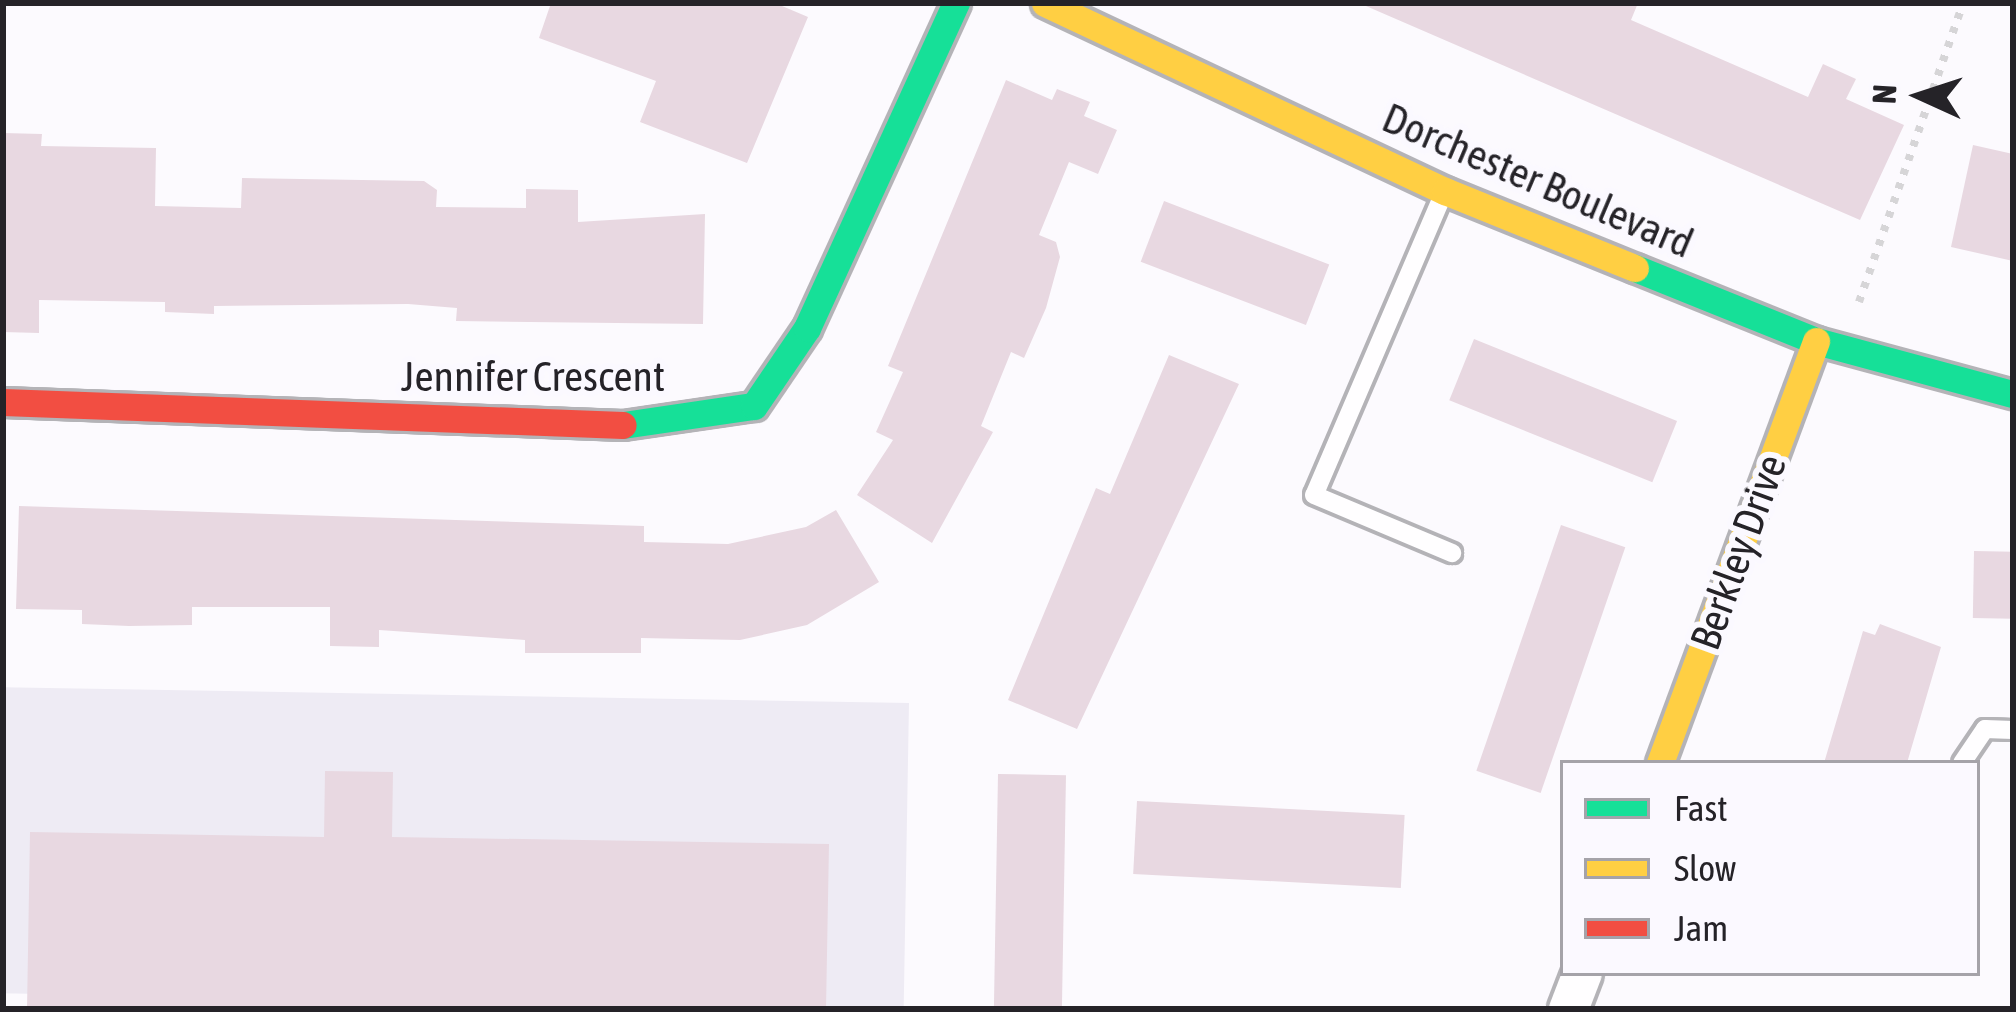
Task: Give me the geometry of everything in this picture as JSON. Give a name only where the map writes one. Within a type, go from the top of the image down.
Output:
[{"type":"street","name":"Jennifer Crescent","points":[[3,402],[650,426],[754,406],[807,328],[956,3]]},
{"type":"street","name":"Dorchester Boulevard","points":[[1063,6],[1445,191],[1830,345],[2013,394]]},
{"type":"street","name":"Berkley Drive","points":[[1661,760],[1830,345]]},
{"type":"street","points":[[1568,1009],[1581,976]]},
{"type":"lane","points":[[1445,191],[1314,495],[1452,553]]},
{"type":"lane","points":[[1964,760],[1985,729],[2013,730]]},
{"type":"path","points":[[1830,345],[1963,3]]},
{"type":"shaded area","points":[[3,687],[909,703],[904,1009],[3,993]]},
{"type":"building","points":[[551,3],[775,3],[808,17],[747,163],[640,122],[656,81],[539,38]]},
{"type":"building","points":[[1359,3],[1638,3],[1631,20],[1808,97],[1823,64],[1856,79],[1846,99],[1904,125],[1860,220]]},
{"type":"building","points":[[1006,80],[1052,100],[1057,89],[1090,102],[1084,116],[1117,130],[1098,174],[1069,162],[1039,235],[1056,242],[1060,257],[1046,308],[1024,358],[1011,352],[981,426],[993,432],[932,543],[857,495],[893,440],[876,432],[903,372],[888,366]]},
{"type":"building","points":[[3,133],[42,134],[41,146],[156,148],[155,206],[241,208],[242,178],[424,181],[437,190],[436,207],[526,208],[526,189],[578,190],[578,222],[705,214],[703,324],[456,321],[457,308],[408,304],[214,306],[214,314],[165,312],[165,302],[39,300],[39,333],[3,332]]},
{"type":"building","points":[[1973,145],[2013,154],[2013,261],[1951,247]]},
{"type":"building","points":[[1164,201],[1329,264],[1306,325],[1141,262]]},
{"type":"building","points":[[1474,339],[1677,421],[1652,482],[1449,400]]},
{"type":"building","points":[[1169,355],[1239,384],[1077,729],[1008,700],[1096,488],[1110,494]]},
{"type":"building","points":[[19,506],[644,526],[644,542],[728,544],[806,527],[836,510],[879,582],[807,625],[740,640],[641,638],[641,653],[525,653],[525,640],[379,630],[379,647],[330,646],[330,607],[192,607],[192,625],[129,626],[82,624],[82,610],[16,609]]},
{"type":"building","points":[[1561,525],[1625,547],[1541,793],[1476,771]]},
{"type":"building","points":[[1974,551],[2013,552],[2012,619],[1973,618]]},
{"type":"building","points":[[1880,624],[1941,647],[1908,760],[1825,760],[1863,631],[1875,635]]},
{"type":"building","points":[[325,771],[393,772],[392,837],[829,844],[826,1009],[27,1009],[30,832],[324,837]]},
{"type":"building","points":[[998,774],[1066,775],[1062,1009],[994,1009]]},
{"type":"building","points":[[1137,801],[1405,815],[1401,888],[1133,874]]},
{"type":"traffic: fast","points":[[623,425],[754,406],[807,328],[956,3]]},
{"type":"traffic: fast","points":[[1635,268],[1816,341],[2013,394]]},
{"type":"traffic: slow","points":[[1045,3],[1445,191],[1635,268]]},
{"type":"traffic: slow","points":[[1661,760],[1816,341]]},
{"type":"traffic: jam","points":[[3,402],[623,425]]}]
